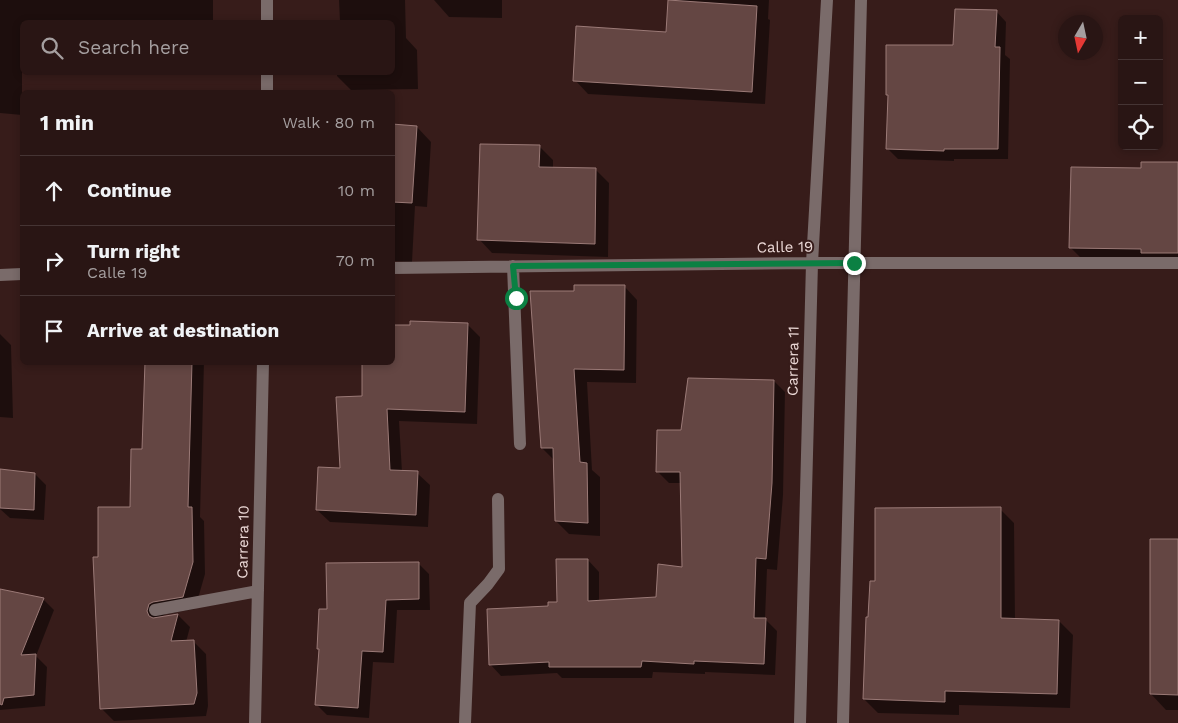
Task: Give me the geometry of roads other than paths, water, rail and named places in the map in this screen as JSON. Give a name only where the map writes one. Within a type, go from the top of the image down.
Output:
[{"type":"street","points":[[267,0],[267,20]]},
{"type":"street","name":"Carrera 11","points":[[800,723],[812,263],[827,0]]},
{"type":"street","points":[[843,723],[861,0]]},
{"type":"street","points":[[266,90],[267,75]]},
{"type":"street","name":"Calle 19","points":[[395,268],[812,263],[1178,263]]},
{"type":"street","points":[[513,266],[520,444]]},
{"type":"street","points":[[0,274],[20,274]]},
{"type":"street","name":"Carrera 10","points":[[256,723],[263,365]]},
{"type":"street","points":[[465,723],[470,603],[499,569],[498,499]]},
{"type":"street","points":[[155,610],[258,591]]}]
